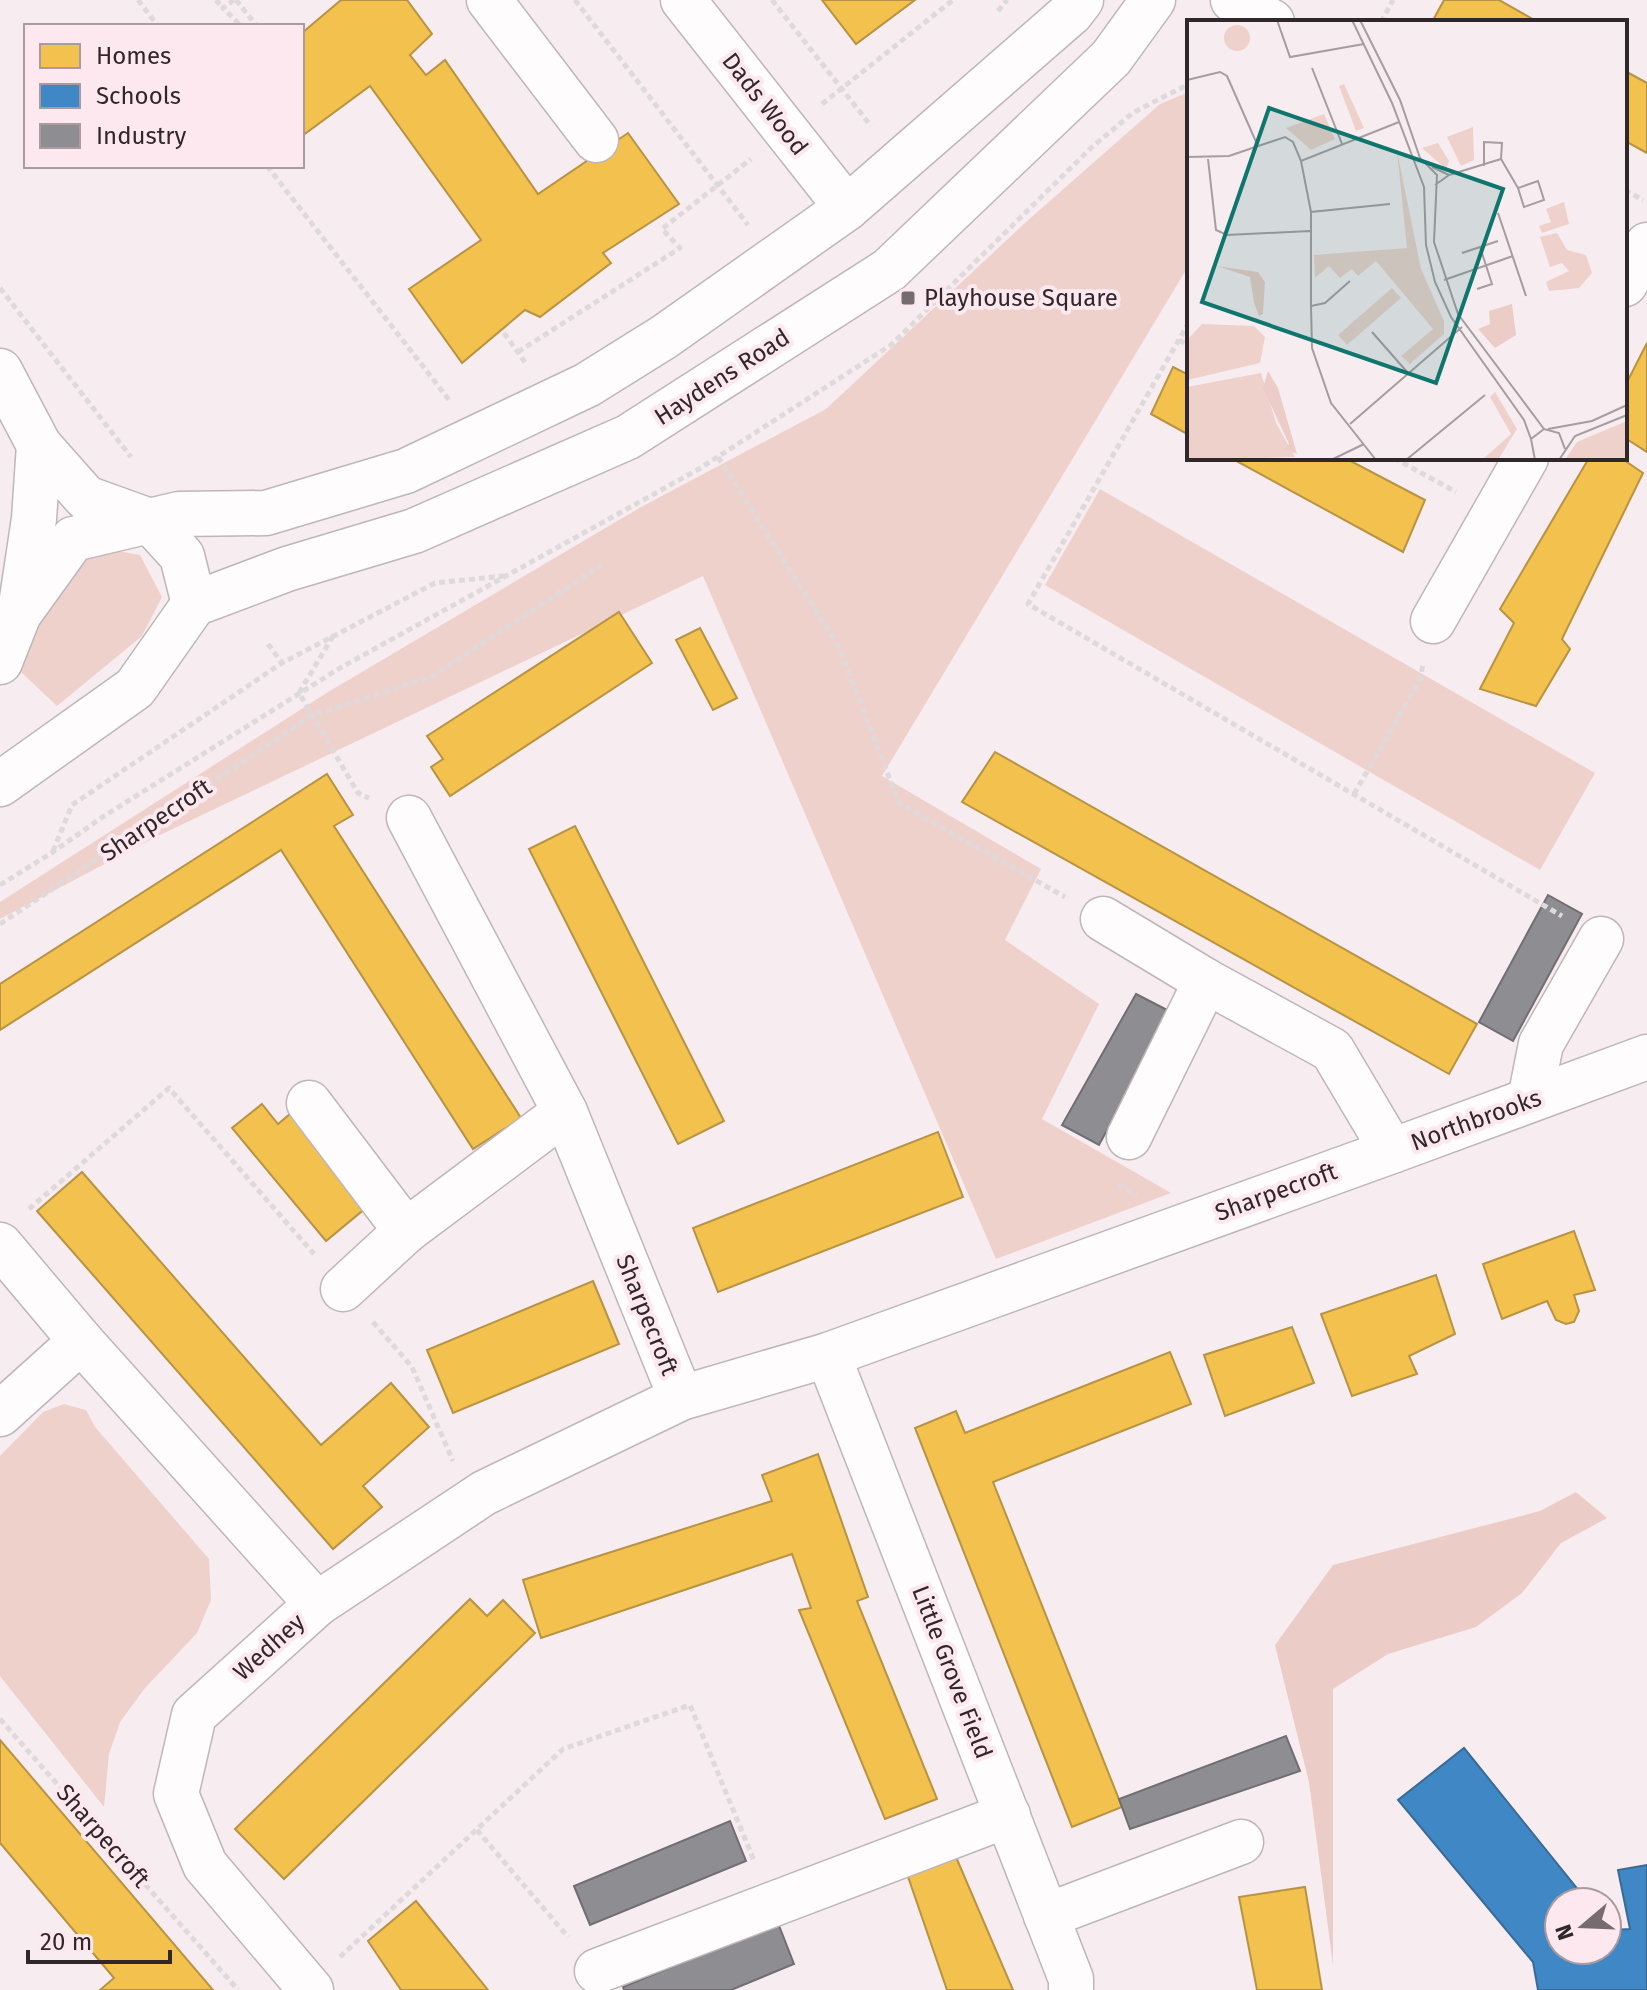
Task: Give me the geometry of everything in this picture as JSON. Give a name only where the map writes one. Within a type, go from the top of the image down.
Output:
[{"type":"street","name":"Dads Wood","points":[[683,0],[847,208]]},
{"type":"street","points":[[19,614],[73,539],[179,514],[266,513],[406,471],[587,385],[664,337],[847,208],[1071,13],[1081,0]]},
{"type":"street","name":"Haydens Road","points":[[194,604],[287,569],[414,531],[628,437],[889,270],[1111,58],[1153,0]]},
{"type":"street","points":[[1233,0],[1268,20]]},
{"type":"street","points":[[509,7],[596,140]]},
{"type":"street","points":[[1627,225],[1647,237]]},
{"type":"street","points":[[1627,280],[1647,245]]},
{"type":"street","points":[[0,784],[135,688],[194,604],[182,556],[150,521],[86,498],[39,445],[2,380]]},
{"type":"street","points":[[0,662],[19,614],[34,519],[39,445]]},
{"type":"street","points":[[1433,621],[1525,460]]},
{"type":"street","name":"Sharpecroft","points":[[409,818],[565,1112],[681,1398],[828,1355],[1392,1151]]},
{"type":"street","name":"Northbrooks","points":[[1103,919],[1206,981],[1332,1050],[1392,1151],[1647,1057]]},
{"type":"street","points":[[1530,1099],[1541,1044],[1601,939]]},
{"type":"street","points":[[1129,1137],[1206,981]]},
{"type":"street","points":[[309,1103],[406,1231]]},
{"type":"street","points":[[343,1289],[406,1231],[565,1112]]},
{"type":"street","name":"Wedhey","points":[[11,1230],[81,1341],[317,1604],[194,1715],[176,1794],[205,1865],[307,1989]]},
{"type":"street","points":[[0,1414],[81,1341]]},
{"type":"street","name":"Little Grove Field","points":[[828,1355],[1071,1979],[1071,1990]]},
{"type":"street","points":[[317,1604],[472,1502],[681,1398]]},
{"type":"street","points":[[597,1971],[1008,1815]]},
{"type":"street","points":[[1046,1916],[1241,1842]]},
{"type":"path","points":[[138,0],[156,24]]},
{"type":"path","points":[[216,0],[237,24]]},
{"type":"path","points":[[223,8],[235,0],[255,24]]},
{"type":"path","points":[[575,0],[748,226]]},
{"type":"path","points":[[772,0],[876,133]]},
{"type":"path","points":[[518,352],[680,248],[662,229],[953,0]]},
{"type":"path","points":[[1382,20],[1393,0]]},
{"type":"path","points":[[0,885],[340,668],[718,457],[891,345],[1092,147],[1134,112],[1187,85]]},
{"type":"path","points":[[269,168],[478,436]]},
{"type":"path","points":[[1627,191],[1647,202]]},
{"type":"path","points":[[0,288],[131,457]]},
{"type":"path","points":[[1187,326],[1028,604],[1601,939]]},
{"type":"path","points":[[1179,340],[1187,345]]},
{"type":"path","points":[[718,457],[839,647],[899,803],[1103,919]]},
{"type":"path","points":[[1398,460],[1494,513]]},
{"type":"path","name":"Sharpecroft","points":[[0,924],[313,715],[433,676],[601,565]]},
{"type":"path","points":[[53,852],[72,805],[282,663],[435,583],[509,575]]},
{"type":"path","points":[[1354,794],[1419,682],[1433,621]]},
{"type":"path","points":[[299,693],[334,636]]},
{"type":"path","points":[[268,644],[282,663]]},
{"type":"path","points":[[299,693],[358,793],[409,818]]},
{"type":"path","points":[[11,1230],[169,1088],[412,1367],[472,1502]]},
{"type":"path","points":[[1129,1137],[1112,1181],[1187,1224]]},
{"type":"path","points":[[307,1989],[563,1749],[690,1705],[772,1905]]},
{"type":"path","name":"Sharpecroft","points":[[0,1719],[238,1990]]},
{"type":"path","points":[[477,1830],[597,1971]]},
{"type":"shaded area","points":[[1187,93],[1187,268],[882,776],[1041,869],[1005,940],[1099,1004],[1042,1119],[1171,1193],[996,1259],[703,576],[158,836],[0,919],[0,902],[328,692],[641,507],[826,409],[1026,222],[1160,104]]},
{"type":"shaded area","points":[[1100,489],[1595,773],[1540,870],[1045,585]]},
{"type":"shaded area","points":[[99,548],[140,555],[162,597],[142,636],[57,706],[21,672],[60,575]]},
{"type":"shaded area","points":[[64,1404],[86,1410],[95,1427],[209,1559],[211,1600],[197,1633],[145,1688],[120,1722],[109,1754],[104,1807],[0,1676],[0,1456],[43,1412]]},
{"type":"shaded area","points":[[1576,1492],[1607,1518],[1561,1543],[1522,1593],[1476,1627],[1388,1654],[1333,1689],[1333,1965],[1309,1782],[1275,1645],[1333,1565],[1540,1511]]},
{"type":"building: Homes","points":[[341,0],[407,0],[432,34],[410,55],[426,75],[445,60],[538,194],[628,133],[679,204],[603,253],[611,263],[540,317],[525,310],[462,363],[409,289],[481,240],[370,86],[304,135],[304,31]]},
{"type":"building: Homes","points":[[822,0],[915,0],[856,44]]},
{"type":"building: Homes","points":[[1444,0],[1499,0],[1534,20],[1433,20]]},
{"type":"building: Homes","points":[[1627,72],[1647,83],[1647,153],[1627,142]]},
{"type":"building: Homes","points":[[1647,343],[1647,452],[1627,439],[1627,382]]},
{"type":"building: Homes","points":[[1173,367],[1187,374],[1187,434],[1151,414]]},
{"type":"building: Homes","points":[[1235,460],[1349,460],[1425,500],[1403,552]]},
{"type":"building: Homes","points":[[1588,460],[1624,460],[1643,473],[1562,639],[1570,649],[1536,706],[1480,689],[1514,623],[1500,609]]},
{"type":"building: Homes","points":[[619,612],[652,663],[450,796],[431,767],[443,759],[427,736]]},
{"type":"building: Homes","points":[[700,628],[737,698],[713,710],[676,640]]},
{"type":"building: Homes","points":[[995,752],[1477,1024],[1449,1074],[962,802]]},
{"type":"building: Homes","points":[[327,774],[353,815],[334,826],[521,1118],[473,1149],[281,850],[0,1030],[0,984]]},
{"type":"building: Homes","points":[[575,826],[724,1121],[678,1144],[529,849]]},
{"type":"building: Homes","points":[[262,1104],[278,1124],[290,1114],[367,1207],[326,1241],[232,1128]]},
{"type":"building: Homes","points":[[938,1132],[963,1197],[718,1292],[693,1228]]},
{"type":"building: Homes","points":[[82,1172],[321,1445],[391,1383],[429,1427],[363,1486],[382,1507],[333,1549],[37,1211]]},
{"type":"building: Homes","points":[[1574,1231],[1595,1290],[1574,1295],[1579,1311],[1574,1322],[1566,1324],[1556,1320],[1547,1301],[1502,1319],[1483,1264]]},
{"type":"building: Homes","points":[[1436,1275],[1455,1334],[1409,1356],[1417,1374],[1352,1396],[1321,1314]]},
{"type":"building: Homes","points":[[593,1281],[619,1344],[453,1413],[427,1350]]},
{"type":"building: Homes","points":[[1292,1327],[1314,1383],[1225,1416],[1204,1355]]},
{"type":"building: Homes","points":[[1170,1352],[1191,1404],[993,1482],[1122,1807],[1072,1827],[915,1428],[956,1411],[965,1433]]},
{"type":"building: Homes","points":[[818,1454],[868,1597],[857,1601],[937,1799],[885,1819],[799,1610],[811,1608],[792,1554],[541,1638],[523,1580],[772,1501],[762,1475]]},
{"type":"building: Homes","points":[[470,1599],[487,1616],[503,1600],[535,1633],[284,1879],[235,1829]]},
{"type":"building: Homes","points":[[0,1740],[213,1990],[100,1990],[114,1978],[0,1843]]},
{"type":"building: Homes","points":[[950,1843],[1013,1990],[947,1990],[903,1862]]},
{"type":"building: Homes","points":[[1305,1887],[1322,1990],[1257,1990],[1239,1897]]},
{"type":"building: Homes","points":[[416,1901],[488,1990],[401,1990],[368,1941]]},
{"type":"building: Schools","points":[[1464,1748],[1575,1886],[1543,1886],[1543,1966],[1623,1966],[1623,1929],[1630,1929],[1618,1870],[1647,1865],[1647,1990],[1538,1990],[1533,1962],[1398,1800]]},
{"type":"building: Industry","points":[[1548,895],[1582,914],[1513,1041],[1479,1022]]},
{"type":"building: Industry","points":[[1136,994],[1171,1012],[1099,1145],[1062,1125]]},
{"type":"building: Industry","points":[[1286,1736],[1300,1771],[1130,1829],[1119,1799]]},
{"type":"building: Industry","points":[[730,1821],[746,1861],[590,1925],[574,1886]]},
{"type":"building: Industry","points":[[778,1923],[794,1964],[731,1990],[624,1990],[623,1987]]},
{"type":"place","name":"Playhouse Square","points":[[908,298]]}]
